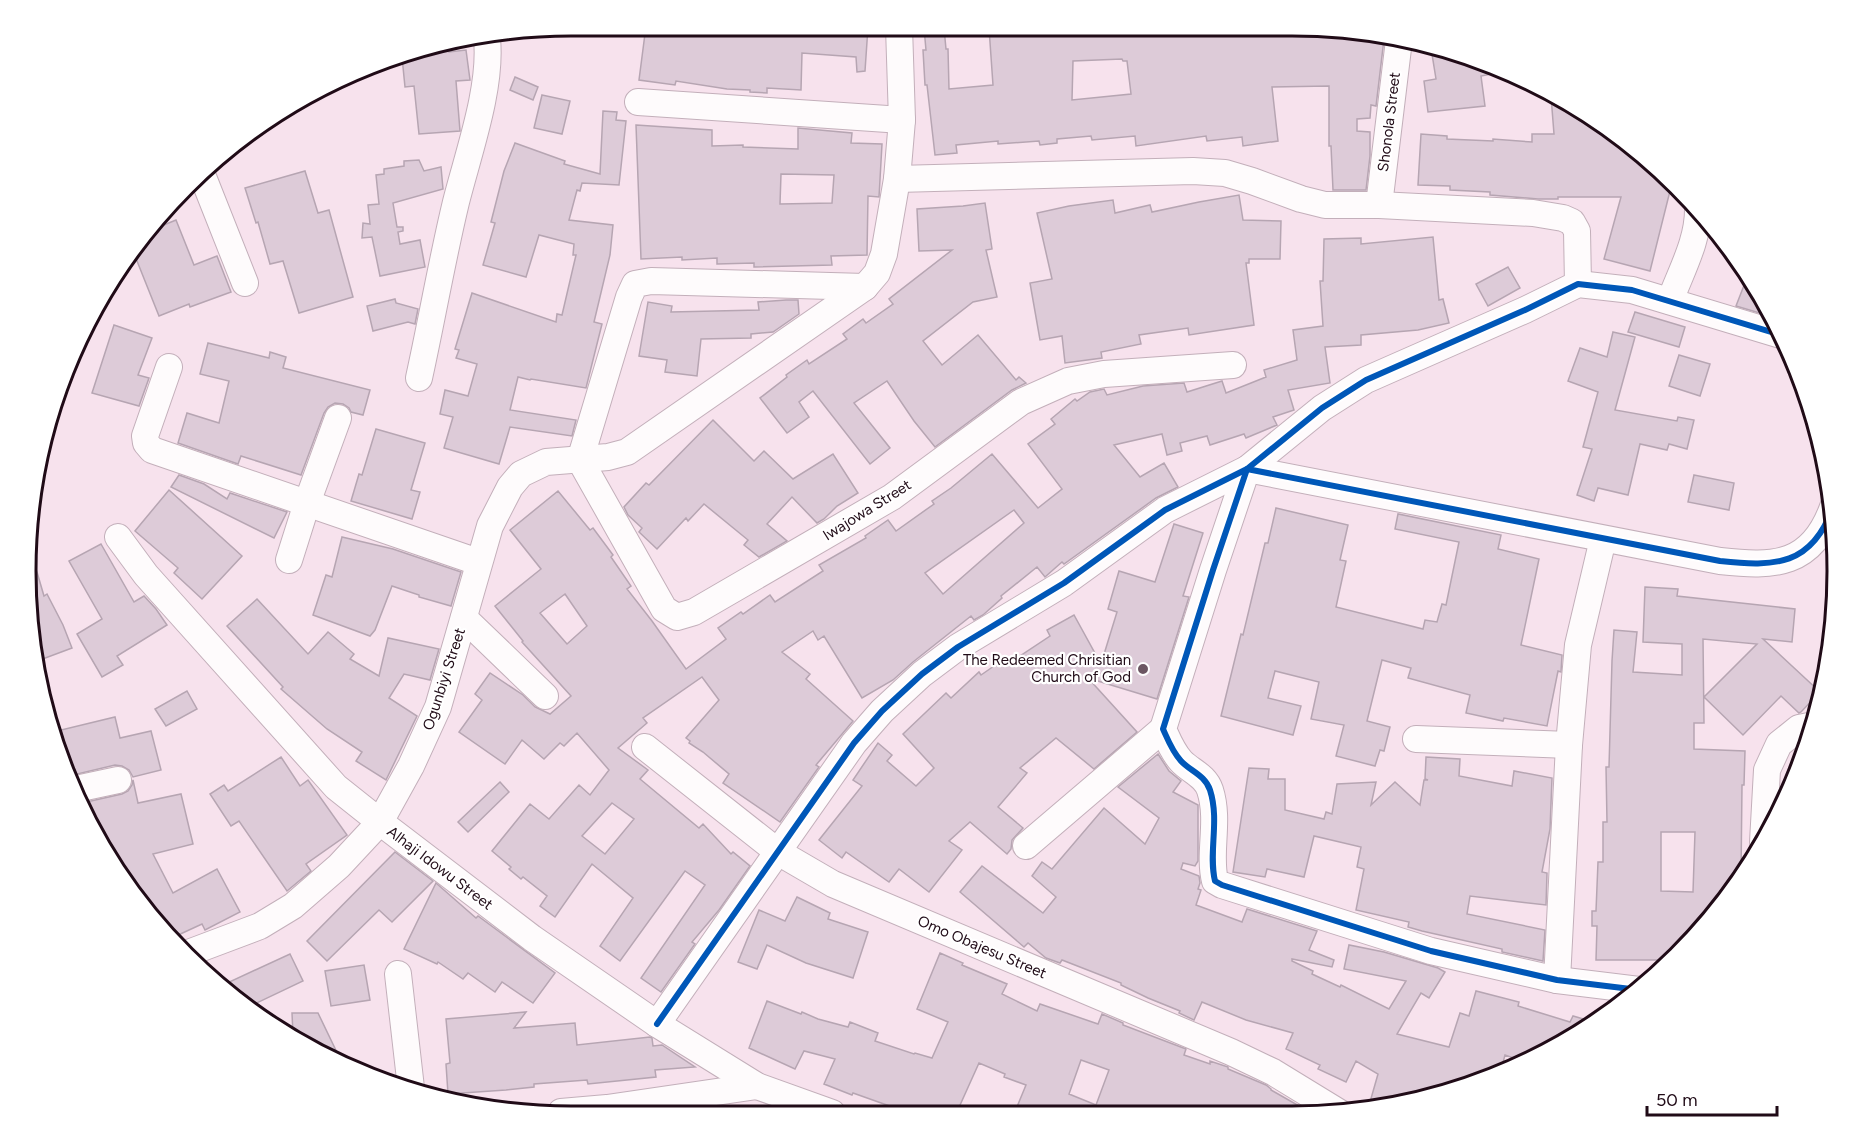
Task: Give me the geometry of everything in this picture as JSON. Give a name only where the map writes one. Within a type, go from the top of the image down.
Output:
[{"type":"street","points":[[580,460],[628,297],[635,285],[651,281],[865,286],[877,273],[884,254],[897,179],[902,120],[899,36]]},
{"type":"street","points":[[419,378],[456,203],[488,68],[487,43]]},
{"type":"street","name":"Shonola Street","points":[[1378,205],[1398,47]]},
{"type":"street","points":[[638,102],[902,120]]},
{"type":"street","points":[[897,179],[1193,171],[1225,173],[1325,205],[1378,205],[1533,213],[1563,218],[1572,222],[1577,231],[1578,284]]},
{"type":"street","points":[[204,182],[245,284]]},
{"type":"street","points":[[1670,301],[1694,239],[1697,222]]},
{"type":"street","points":[[657,1023],[854,743],[882,711],[922,674],[958,647],[1065,583],[1165,510],[1247,469],[1322,408],[1366,380],[1525,310],[1578,284],[1632,290],[1771,332]]},
{"type":"street","name":"Ogunbiyi Street","points":[[195,951],[260,926],[292,906],[339,866],[380,822],[411,766],[438,707],[490,526],[510,486],[521,474],[546,462],[608,457],[627,452],[865,286]]},
{"type":"street","name":"Iwajowa Street","points":[[580,460],[664,609],[677,617],[694,612],[892,497],[1021,402],[1068,381],[1104,374],[1233,365]]},
{"type":"street","points":[[169,367],[145,436],[146,443],[152,450],[478,562]]},
{"type":"street","points":[[289,560],[338,418]]},
{"type":"street","points":[[1247,469],[1603,539],[1753,565],[1779,563],[1801,554],[1816,540],[1825,525]]},
{"type":"street","points":[[1026,846],[1163,729],[1247,469]]},
{"type":"street","name":"Alhaji Idowu Street","points":[[118,537],[146,575],[336,787],[532,938],[657,1023],[757,1086],[800,1106]]},
{"type":"street","points":[[1557,980],[1569,745],[1578,645],[1603,539]]},
{"type":"street","points":[[464,618],[545,696]]},
{"type":"street","points":[[1763,823],[1767,770],[1779,744],[1799,728],[1804,727]]},
{"type":"street","points":[[1163,729],[1171,747],[1182,762],[1200,775],[1209,786],[1213,802],[1215,831],[1213,874],[1215,881],[1222,885],[1431,951],[1557,980],[1626,988]]},
{"type":"street","points":[[1416,739],[1569,745]]},
{"type":"street","name":"Omo Obajesu Street","points":[[645,747],[778,852],[833,884],[1231,1052],[1273,1072],[1327,1105]]},
{"type":"street","points":[[82,788],[118,780]]},
{"type":"street","points":[[398,974],[410,1081]]},
{"type":"street","points":[[631,1106],[757,1086]]},
{"type":"building","points":[[645,36],[867,36],[865,71],[857,72],[856,57],[802,53],[801,90],[767,88],[767,93],[750,92],[750,90],[676,81],[675,85],[639,80]]},
{"type":"building","points":[[925,36],[945,36],[946,49],[948,49],[949,89],[993,85],[990,36],[1292,36],[1327,37],[1383,44],[1376,106],[1371,105],[1370,118],[1357,119],[1357,131],[1370,132],[1366,190],[1333,190],[1331,146],[1329,146],[1329,86],[1272,87],[1278,141],[1243,146],[1242,137],[1207,141],[1206,136],[1136,146],[1135,136],[1092,140],[1091,136],[1057,139],[1057,143],[1040,145],[1039,141],[998,144],[998,141],[956,145],[957,153],[935,155],[927,85],[925,85],[923,50],[926,50]],"holes":[[[1122,59],[1127,61],[1131,94],[1072,100],[1073,61]]]},
{"type":"building","points":[[449,50],[466,50],[470,80],[456,81],[460,131],[419,134],[414,86],[405,87],[403,63]]},
{"type":"building","points":[[1432,55],[1490,74],[1481,76],[1485,106],[1428,112],[1424,81],[1436,79]]},
{"type":"building","points":[[515,77],[538,87],[533,100],[510,90]]},
{"type":"building","points":[[542,95],[570,101],[562,134],[534,128]]},
{"type":"building","points":[[1552,103],[1618,147],[1670,193],[1650,271],[1604,259],[1621,197],[1538,199],[1490,195],[1490,192],[1450,190],[1450,186],[1418,185],[1421,134],[1447,136],[1447,139],[1532,142],[1532,134],[1554,134]]},
{"type":"building","points":[[603,111],[617,112],[616,120],[626,121],[619,185],[582,183],[580,191],[577,190],[569,220],[613,225],[610,255],[594,322],[602,324],[586,388],[518,377],[510,410],[576,420],[572,436],[510,427],[499,464],[444,448],[453,417],[440,414],[445,390],[468,396],[477,364],[456,358],[459,350],[455,349],[472,293],[556,322],[557,314],[562,315],[576,255],[573,255],[574,244],[539,235],[526,277],[483,265],[495,223],[491,222],[504,171],[515,143],[565,161],[564,164],[600,174]]},
{"type":"building","points":[[636,125],[712,130],[712,146],[743,145],[743,147],[798,149],[798,128],[852,133],[851,143],[882,144],[879,197],[868,196],[867,255],[831,256],[832,265],[754,267],[754,263],[717,264],[717,258],[641,259]],"holes":[[[781,174],[834,175],[832,203],[780,204]]]},
{"type":"building","points":[[419,160],[424,171],[441,167],[443,189],[393,203],[397,227],[403,227],[403,231],[398,232],[400,244],[420,240],[425,267],[380,276],[372,237],[362,238],[363,223],[370,224],[368,205],[379,204],[376,175],[384,174],[384,169],[404,166],[404,161]]},
{"type":"building","points":[[305,171],[318,213],[329,210],[353,297],[299,313],[283,261],[270,264],[245,188]]},
{"type":"building","points":[[1239,195],[1243,220],[1281,221],[1280,259],[1249,259],[1249,263],[1246,263],[1254,325],[1189,335],[1188,328],[1139,335],[1141,344],[1101,352],[1102,358],[1065,363],[1062,336],[1040,340],[1030,283],[1052,279],[1037,213],[1113,200],[1115,213],[1150,205],[1152,212]]},
{"type":"building","points":[[985,203],[992,249],[986,250],[997,297],[973,302],[923,341],[942,365],[978,335],[1016,380],[1019,377],[1026,383],[1012,390],[935,447],[887,381],[854,403],[890,448],[870,464],[813,391],[799,402],[809,417],[787,433],[760,398],[807,360],[809,364],[847,339],[843,334],[863,319],[866,323],[893,304],[889,299],[952,250],[919,251],[917,209]]},
{"type":"building","points":[[176,220],[194,265],[217,256],[231,292],[190,307],[189,304],[159,316],[136,260],[163,225]]},
{"type":"building","points":[[1433,237],[1439,300],[1443,299],[1449,323],[1418,330],[1361,335],[1361,345],[1325,347],[1330,383],[1288,390],[1294,410],[1273,417],[1277,425],[1246,438],[1244,434],[1210,445],[1207,436],[1180,443],[1182,451],[1167,455],[1162,434],[1114,445],[1140,477],[1164,463],[1178,487],[1156,498],[1064,564],[1062,562],[1045,577],[1037,567],[1001,596],[1002,598],[983,615],[974,620],[971,616],[893,680],[862,698],[824,636],[818,640],[813,631],[782,652],[810,674],[806,679],[853,721],[816,765],[819,767],[780,822],[723,783],[729,774],[689,743],[690,741],[686,738],[719,700],[702,677],[643,718],[647,723],[618,748],[648,770],[640,779],[699,828],[703,824],[731,854],[733,852],[750,866],[719,910],[692,942],[695,944],[661,992],[641,978],[705,885],[685,871],[620,961],[600,946],[633,898],[592,864],[555,917],[540,906],[547,896],[523,877],[521,879],[492,851],[530,804],[549,819],[579,785],[590,795],[609,770],[577,733],[564,746],[560,743],[544,759],[522,740],[505,764],[459,732],[482,700],[475,694],[490,673],[523,695],[535,707],[550,714],[571,696],[522,642],[495,606],[541,569],[510,530],[558,491],[590,530],[593,528],[613,555],[611,557],[631,586],[627,589],[686,669],[726,639],[718,628],[770,595],[775,602],[823,571],[819,565],[866,538],[865,536],[888,520],[896,531],[934,504],[932,501],[992,454],[1038,508],[1062,489],[1028,444],[1055,424],[1051,419],[1075,399],[1077,401],[1090,392],[1104,389],[1107,395],[1143,386],[1184,383],[1187,392],[1222,381],[1226,393],[1266,377],[1264,370],[1297,360],[1293,330],[1323,326],[1320,281],[1323,281],[1324,239],[1361,238],[1361,244]],"holes":[[[1014,510],[1024,523],[943,594],[925,573]],[[565,594],[587,626],[567,644],[540,613]],[[612,803],[634,819],[605,854],[582,836]]]},
{"type":"building","points":[[1508,267],[1520,288],[1488,306],[1476,284]]},
{"type":"building","points":[[1744,286],[1760,313],[1736,306]]},
{"type":"building","points":[[395,299],[396,303],[418,309],[415,324],[408,322],[373,331],[367,306]]},
{"type":"building","points":[[798,300],[799,314],[773,332],[751,334],[751,338],[701,339],[697,376],[665,372],[667,360],[639,356],[648,302],[672,306],[671,312],[759,310],[758,302]]},
{"type":"building","points":[[1635,312],[1685,327],[1679,347],[1628,332]]},
{"type":"building","points":[[114,325],[152,338],[138,375],[149,378],[139,406],[92,393]]},
{"type":"building","points":[[1613,332],[1635,337],[1615,410],[1677,421],[1678,417],[1694,420],[1687,449],[1669,444],[1667,450],[1640,444],[1628,495],[1598,488],[1594,501],[1577,495],[1592,449],[1583,447],[1598,392],[1568,381],[1580,348],[1607,357]]},
{"type":"building","points":[[208,343],[269,358],[270,352],[286,357],[283,368],[370,390],[363,415],[351,412],[343,404],[335,403],[328,407],[301,475],[241,456],[238,464],[178,443],[187,413],[219,423],[229,381],[200,374]]},
{"type":"building","points":[[1679,355],[1710,364],[1700,396],[1669,386]]},
{"type":"building","points":[[713,420],[754,461],[764,451],[793,479],[833,454],[858,493],[837,506],[817,523],[792,497],[767,524],[787,541],[759,557],[744,545],[748,540],[704,504],[688,521],[686,518],[657,549],[639,532],[642,528],[628,515],[624,507]]},
{"type":"building","points":[[376,429],[425,443],[411,490],[420,492],[412,519],[351,501],[359,474],[362,475]]},
{"type":"building","points":[[179,475],[204,484],[227,499],[230,493],[287,512],[274,538],[171,487]]},
{"type":"building","points":[[1694,475],[1734,483],[1729,510],[1688,502]]},
{"type":"building","points":[[169,490],[242,556],[202,599],[174,573],[178,568],[135,531]]},
{"type":"building","points":[[1276,508],[1348,525],[1340,560],[1346,561],[1336,607],[1423,629],[1425,620],[1437,622],[1442,604],[1446,605],[1459,542],[1395,529],[1398,514],[1501,535],[1498,549],[1539,559],[1521,645],[1562,655],[1561,672],[1558,671],[1547,726],[1504,718],[1503,721],[1466,713],[1470,695],[1408,678],[1411,668],[1382,660],[1367,721],[1390,727],[1384,751],[1380,750],[1375,766],[1336,756],[1344,725],[1311,719],[1319,682],[1275,671],[1268,698],[1301,706],[1293,735],[1221,716]]},
{"type":"building","points":[[1174,524],[1203,533],[1183,596],[1189,597],[1157,699],[1088,678],[1137,732],[1094,769],[1056,738],[1020,768],[1027,773],[998,807],[1023,828],[1012,840],[1011,849],[1007,854],[970,822],[949,841],[962,850],[929,892],[899,869],[889,882],[846,852],[842,858],[819,840],[862,786],[853,780],[878,743],[892,755],[887,761],[916,786],[934,768],[903,734],[946,693],[951,698],[979,672],[981,675],[1007,657],[1011,662],[1050,636],[1047,630],[1074,615],[1101,664],[1117,612],[1108,609],[1119,571],[1155,582]]},
{"type":"building","points":[[342,537],[393,549],[461,572],[451,606],[392,586],[375,630],[370,636],[313,615],[326,575],[332,577]]},
{"type":"building","points":[[101,544],[134,602],[144,596],[167,625],[117,656],[123,665],[102,677],[77,634],[102,619],[69,561]]},
{"type":"building","points":[[36,569],[44,596],[47,594],[72,648],[44,659],[37,606]]},
{"type":"building","points":[[1645,587],[1678,589],[1677,596],[1795,609],[1792,642],[1763,639],[1814,687],[1811,702],[1799,713],[1781,696],[1743,735],[1704,697],[1757,644],[1703,639],[1704,723],[1694,723],[1694,749],[1745,751],[1744,785],[1742,785],[1741,861],[1694,924],[1659,960],[1596,960],[1597,926],[1592,926],[1592,911],[1596,911],[1598,862],[1603,862],[1603,822],[1607,822],[1606,767],[1609,767],[1614,630],[1637,632],[1633,672],[1682,675],[1682,644],[1643,642]],"holes":[[[1661,832],[1695,832],[1693,892],[1661,891]]]},
{"type":"building","points":[[257,599],[308,654],[328,632],[354,654],[350,659],[379,676],[388,638],[439,649],[430,680],[404,674],[389,698],[417,716],[386,780],[356,761],[362,752],[327,729],[281,689],[283,687],[227,626]]},
{"type":"building","points":[[187,691],[197,709],[166,726],[155,709]]},
{"type":"building","points":[[115,717],[120,738],[151,731],[161,770],[133,777],[129,770],[115,765],[76,774],[61,730]]},
{"type":"building","points":[[1158,754],[1169,771],[1181,781],[1173,792],[1198,805],[1198,861],[1195,866],[1183,863],[1181,869],[1199,876],[1198,889],[1201,890],[1196,905],[1242,922],[1247,909],[1317,931],[1309,950],[1334,960],[1332,967],[1292,959],[1313,971],[1312,974],[1340,987],[1341,985],[1389,1009],[1406,981],[1344,969],[1349,945],[1384,952],[1445,972],[1429,998],[1421,993],[1397,1034],[1449,1047],[1460,1013],[1469,1016],[1476,991],[1519,1002],[1518,1006],[1570,1022],[1573,1016],[1584,1019],[1529,1051],[1513,1058],[1505,1055],[1503,1062],[1464,1078],[1396,1096],[1371,1100],[1378,1074],[1356,1061],[1346,1082],[1318,1069],[1320,1065],[1286,1049],[1293,1033],[1246,1020],[1202,1002],[1194,1020],[1121,983],[1062,960],[1060,963],[1046,958],[1028,943],[1024,947],[960,892],[982,866],[1043,913],[1056,897],[1032,876],[1042,862],[1052,869],[1104,808],[1145,844],[1159,818],[1118,787]]},
{"type":"building","points":[[281,757],[300,786],[308,780],[347,835],[306,864],[311,871],[287,891],[239,821],[231,826],[210,794],[224,785],[228,791]]},
{"type":"building","points":[[1426,757],[1460,759],[1459,776],[1512,786],[1514,771],[1552,778],[1550,829],[1542,872],[1547,873],[1546,905],[1470,896],[1467,914],[1545,930],[1543,961],[1422,931],[1408,927],[1409,922],[1356,910],[1364,869],[1357,867],[1361,847],[1314,836],[1304,877],[1267,869],[1265,877],[1233,872],[1249,768],[1269,769],[1268,779],[1285,779],[1285,810],[1324,819],[1326,812],[1332,814],[1337,784],[1376,782],[1371,805],[1395,782],[1420,805],[1424,780],[1428,780],[1425,779]]},
{"type":"building","points":[[133,780],[138,803],[181,794],[193,844],[153,854],[173,893],[217,869],[240,912],[205,930],[202,924],[179,935],[169,924],[126,868],[88,802],[122,794],[132,785]]},
{"type":"building","points":[[500,782],[509,792],[468,832],[458,822]]},
{"type":"building","points":[[395,852],[433,881],[392,922],[379,910],[327,961],[307,941]]},
{"type":"building","points":[[436,883],[476,918],[478,916],[555,973],[533,1003],[502,982],[495,992],[468,973],[463,979],[438,962],[437,964],[404,949]]},
{"type":"building","points":[[797,897],[830,913],[828,919],[868,932],[853,978],[806,963],[767,945],[757,969],[738,962],[759,910],[785,921]]},
{"type":"building","points":[[940,953],[1007,984],[1002,994],[1037,1011],[1040,1004],[1098,1024],[1102,1014],[1123,1025],[1186,1049],[1184,1055],[1210,1064],[1210,1061],[1228,1067],[1228,1069],[1266,1085],[1299,1106],[1017,1106],[1026,1085],[1004,1077],[1005,1074],[979,1063],[960,1106],[890,1106],[824,1084],[835,1059],[804,1051],[795,1069],[749,1048],[767,1001],[801,1014],[802,1012],[848,1027],[850,1022],[878,1033],[875,1041],[932,1058],[948,1022],[917,1009]],"holes":[[[1081,1060],[1109,1070],[1096,1105],[1069,1094]]]},
{"type":"building","points":[[290,954],[303,981],[256,1003],[229,982]]},
{"type":"building","points":[[364,965],[370,1000],[331,1006],[325,971]]},
{"type":"building","points":[[526,1012],[514,1028],[575,1023],[577,1045],[650,1037],[653,1046],[662,1045],[695,1067],[655,1070],[656,1077],[588,1084],[587,1080],[534,1084],[534,1087],[456,1093],[448,1091],[446,1064],[450,1063],[446,1019]]},
{"type":"building","points":[[292,1013],[318,1013],[337,1052],[303,1034],[293,1028]]},
{"type":"cycle path","points":[[1626,988],[1557,980],[1431,951],[1222,885],[1215,881],[1213,870],[1214,813],[1210,790],[1205,781],[1178,757],[1163,729],[1247,469],[1322,408],[1366,380],[1525,310],[1578,284],[1632,290],[1771,332]]},
{"type":"cycle path","points":[[657,1024],[854,743],[882,711],[922,674],[958,647],[1064,583],[1165,510],[1247,469],[1740,563],[1774,562],[1803,552],[1825,525]]},
{"type":"place","name":"The Redeemed Chrisitian Church of God","points":[[1143,669]]}]
